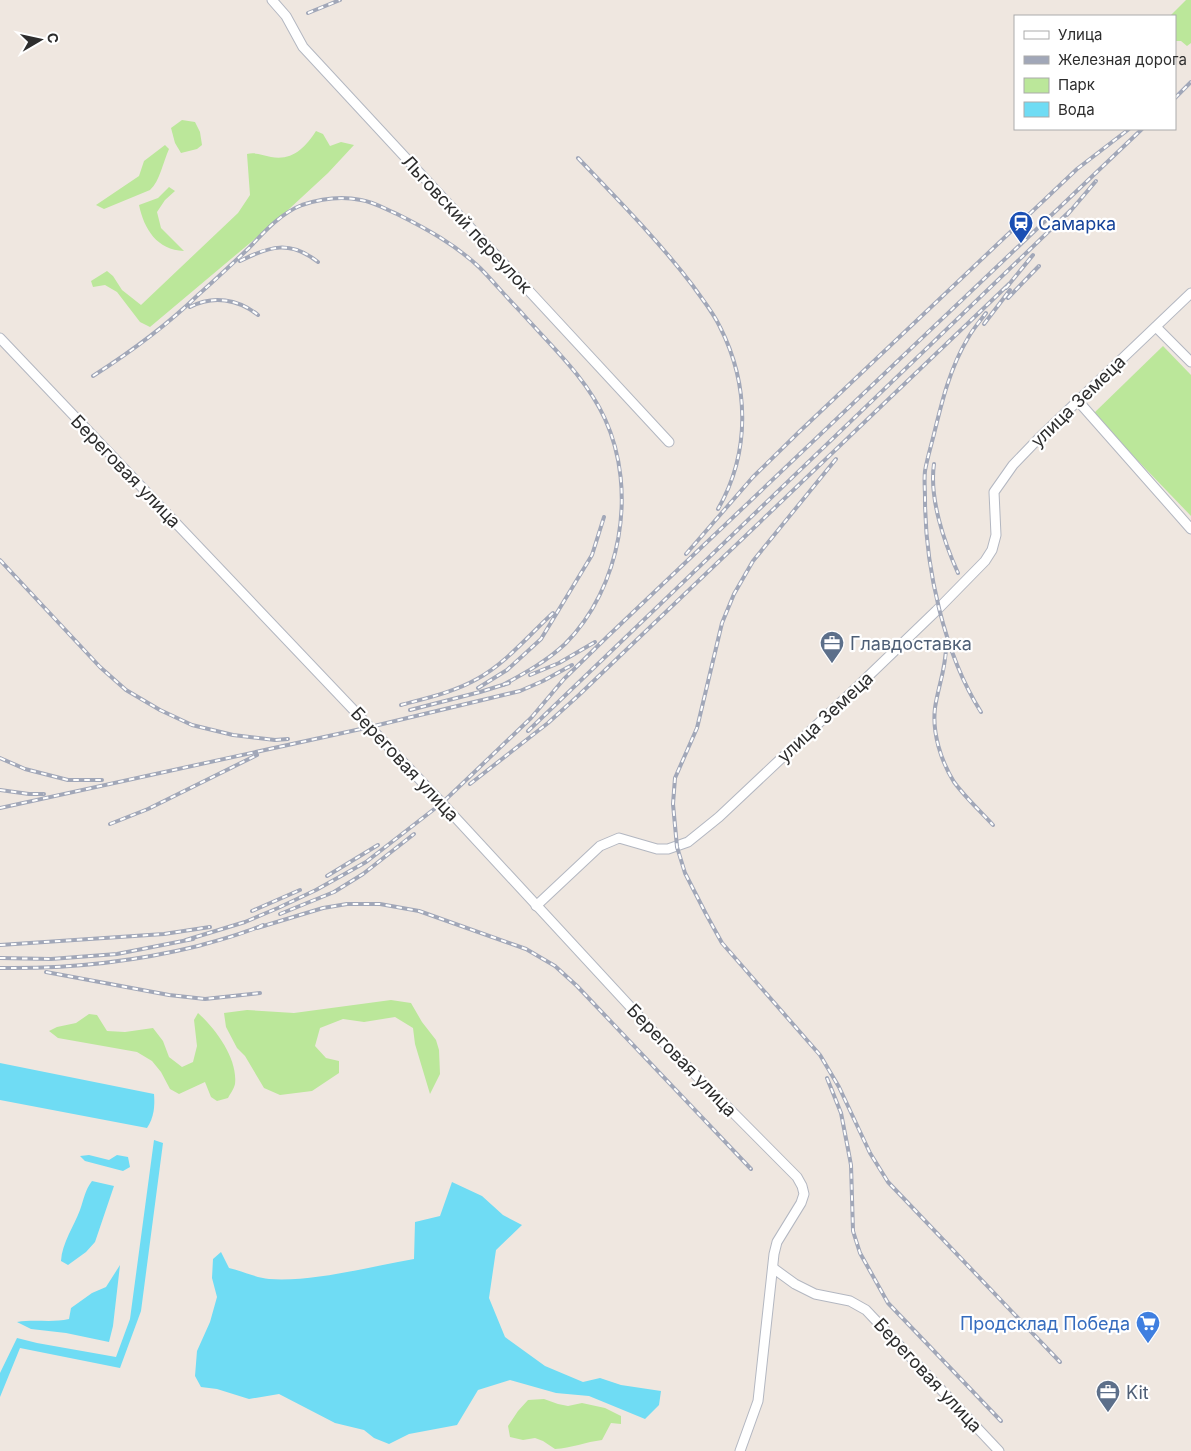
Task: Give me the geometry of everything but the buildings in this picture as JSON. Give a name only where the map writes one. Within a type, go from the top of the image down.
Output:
[{"type":"street","name":"Льговский переулок","points":[[272,0],[286,16],[303,47],[669,442]]},
{"type":"street","name":"улица Земеца","points":[[536,906],[600,846],[619,838],[657,849],[677,847],[697,836],[754,784],[903,643],[985,560],[992,550],[996,536],[994,492],[999,482],[1039,438],[1191,293]]},
{"type":"street","points":[[1156,327],[1191,362]]},
{"type":"street","name":"Береговая улица","points":[[0,338],[442,803],[662,1040],[797,1178],[804,1194],[801,1203],[777,1242],[773,1268],[795,1284],[815,1294],[850,1301],[866,1310],[1000,1451]]},
{"type":"street","points":[[1078,401],[1191,529]]},
{"type":"street","points":[[740,1451],[758,1401],[773,1268]]},
{"type":"green space","points":[[1186,0],[1191,0],[1191,43],[1187,46],[1181,41],[1176,41],[1176,15],[1171,15]]},
{"type":"green space","points":[[182,120],[195,122],[200,132],[202,145],[197,149],[181,153],[175,143],[171,128]]},
{"type":"green space","points":[[316,131],[323,134],[330,146],[341,142],[354,145],[328,173],[275,222],[150,327],[140,322],[117,292],[105,285],[93,287],[91,281],[107,271],[113,276],[122,290],[141,305],[238,213],[250,195],[247,154],[279,158],[292,155],[307,143]]},
{"type":"green space","points":[[165,145],[169,149],[159,177],[150,190],[104,209],[96,205],[139,176],[144,161]]},
{"type":"green space","points":[[169,187],[175,191],[165,200],[157,212],[161,228],[184,251],[166,247],[153,237],[141,214],[139,205],[158,198]]},
{"type":"green space","points":[[1163,346],[1191,375],[1191,516],[1093,414]]},
{"type":"green space","points":[[391,1000],[411,1003],[422,1022],[436,1040],[439,1050],[440,1074],[430,1094],[415,1044],[413,1028],[395,1017],[364,1022],[343,1019],[320,1028],[315,1046],[326,1058],[339,1061],[339,1073],[312,1091],[280,1095],[264,1088],[245,1056],[237,1048],[226,1027],[224,1013],[247,1010],[294,1013]]},
{"type":"green space","points":[[198,1013],[212,1027],[224,1045],[233,1065],[235,1084],[228,1098],[217,1101],[211,1097],[205,1082],[179,1094],[170,1089],[161,1072],[152,1061],[137,1052],[58,1038],[49,1031],[57,1027],[76,1023],[89,1014],[97,1015],[107,1031],[125,1032],[153,1028],[163,1041],[169,1057],[182,1067],[193,1062],[197,1046],[194,1020]]},
{"type":"green space","points":[[544,1399],[568,1406],[582,1403],[605,1408],[621,1416],[621,1424],[611,1423],[602,1440],[555,1449],[535,1438],[523,1440],[510,1437],[508,1426],[518,1411],[528,1400]]},
{"type":"water","points":[[0,1063],[154,1094],[153,1116],[147,1128],[0,1100]]},
{"type":"water","points":[[154,1140],[163,1143],[141,1311],[120,1368],[20,1348],[0,1397],[0,1373],[17,1338],[116,1357],[130,1319]]},
{"type":"water","points":[[89,1155],[109,1160],[117,1155],[128,1157],[130,1167],[123,1171],[85,1161],[80,1156]]},
{"type":"water","points":[[92,1181],[114,1186],[95,1242],[86,1252],[68,1265],[61,1261],[62,1254],[86,1191]]},
{"type":"water","points":[[452,1182],[482,1196],[503,1215],[522,1225],[496,1250],[489,1298],[505,1337],[545,1366],[583,1382],[600,1378],[621,1385],[661,1391],[659,1405],[645,1419],[589,1396],[556,1393],[510,1380],[478,1390],[457,1425],[409,1434],[389,1444],[374,1438],[364,1430],[335,1423],[279,1394],[249,1399],[217,1389],[201,1387],[195,1376],[197,1351],[210,1322],[217,1297],[212,1278],[213,1259],[221,1252],[229,1268],[269,1279],[323,1276],[414,1259],[415,1222],[440,1216]]},
{"type":"water","points":[[120,1265],[113,1326],[109,1342],[66,1333],[31,1329],[17,1322],[69,1319],[71,1308],[92,1293],[106,1287]]},
{"type":"railway","points":[[308,13],[340,0]]},
{"type":"railway","points":[[1176,97],[1191,82]]},
{"type":"railway","points":[[686,554],[753,477],[800,431],[1077,169],[1128,130]]},
{"type":"railway","points":[[186,940],[245,922],[316,890],[366,862],[442,803],[531,718],[564,679],[607,637],[1141,130]]},
{"type":"railway","points":[[578,158],[680,269],[714,316],[730,349],[737,371],[741,395],[741,441],[729,487],[718,509]]},
{"type":"railway","points":[[1067,215],[1096,181]]},
{"type":"railway","points":[[93,376],[161,328],[186,307],[273,224],[294,208],[302,205],[339,198],[370,202],[397,214],[441,238],[461,252],[480,268],[567,362],[588,389],[605,419],[615,447],[621,477],[622,507],[618,538],[611,567],[600,595],[584,621],[565,644],[528,671],[503,685]]},
{"type":"railway","points":[[528,731],[1071,210]]},
{"type":"railway","points":[[240,261],[270,249],[289,248],[298,250],[318,262]]},
{"type":"railway","points":[[1006,288],[1033,255]]},
{"type":"railway","points":[[1008,298],[1039,266]]},
{"type":"railway","points":[[470,784],[548,723],[579,695],[1009,284]]},
{"type":"railway","points":[[984,324],[1010,290]]},
{"type":"railway","points":[[190,307],[208,301],[225,300],[242,305],[258,315]]},
{"type":"railway","points":[[981,712],[957,664],[939,609],[933,580],[926,524],[925,471],[951,373],[968,338],[986,313]]},
{"type":"railway","points":[[836,459],[753,561],[734,594],[722,623],[697,728],[675,778],[673,804],[677,847],[685,873],[722,943],[820,1055],[839,1087],[870,1153],[888,1182],[1060,1362]]},
{"type":"railway","points":[[934,464],[934,491],[939,520],[958,573]]},
{"type":"railway","points":[[478,688],[507,670],[541,639],[592,555],[604,517]]},
{"type":"railway","points":[[0,560],[100,667],[126,690],[160,710],[192,725],[233,735],[275,740],[288,739]]},
{"type":"railway","points":[[401,705],[450,691],[477,679],[498,665],[553,613]]},
{"type":"railway","points":[[530,675],[559,663],[595,642]]},
{"type":"railway","points":[[946,643],[945,660],[934,717],[938,746],[954,782],[993,825]]},
{"type":"railway","points":[[0,808],[370,727],[520,691],[572,665]]},
{"type":"railway","points":[[410,710],[509,683]]},
{"type":"railway","points":[[110,824],[148,809],[257,755]]},
{"type":"railway","points":[[0,758],[25,769],[68,780],[102,780]]},
{"type":"railway","points":[[0,790],[44,794]]},
{"type":"railway","points":[[280,914],[334,892],[363,874],[414,834]]},
{"type":"railway","points":[[327,876],[378,845]]},
{"type":"railway","points":[[252,911],[300,890]]},
{"type":"railway","points":[[257,928],[323,908],[347,904],[380,904],[419,911],[526,949],[555,966],[577,986],[751,1169]]},
{"type":"railway","points":[[0,968],[75,966],[174,952],[239,934],[263,925]]},
{"type":"railway","points":[[0,945],[164,934],[210,927]]},
{"type":"railway","points":[[0,958],[51,959],[117,954],[193,939]]},
{"type":"railway","points":[[46,972],[169,995],[205,999],[260,993]]},
{"type":"railway","points":[[827,1078],[841,1113],[848,1149],[851,1165],[853,1231],[860,1253],[888,1303],[1001,1421]]},
{"type":"place","name":"Самарка","points":[[1021,244]]},
{"type":"place","name":"Главдоставка","points":[[832,664]]},
{"type":"place","name":"Продсклад Победа","points":[[1148,1344]]},
{"type":"place","name":"Kit","points":[[1108,1413]]}]
